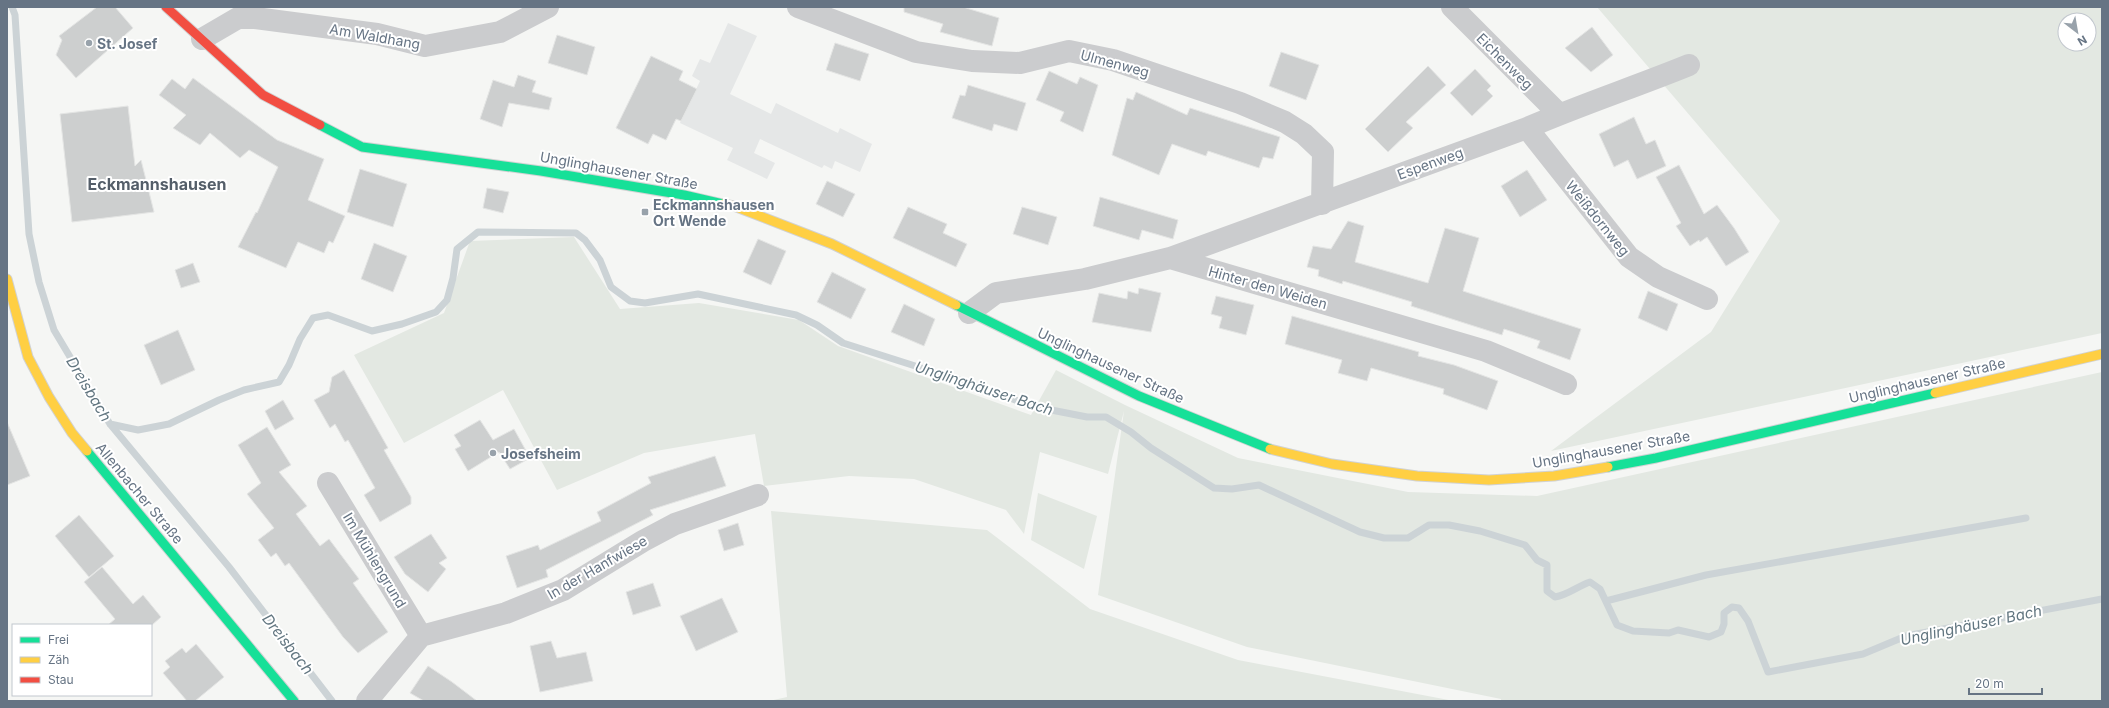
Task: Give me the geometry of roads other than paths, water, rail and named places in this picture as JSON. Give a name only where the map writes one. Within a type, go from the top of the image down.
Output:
[{"type":"main road","name":"Unglinghausener Straße","points":[[166,7],[263,95],[362,147],[541,171],[684,195],[734,206],[832,244],[1139,396],[1274,450],[1339,465],[1417,476],[1489,480],[1554,476],[1656,458],[2102,354]]},
{"type":"main road","name":"Allenbacher Straße","points":[[7,279],[28,356],[49,397],[72,433],[294,701]]},
{"type":"street","name":"Am Waldhang","points":[[202,39],[238,12],[255,18],[377,34],[425,46],[500,32],[548,7]]},
{"type":"street","name":"Ulmenweg","points":[[798,7],[916,52],[972,61],[1020,63],[1068,51],[1112,60],[1240,103],[1298,130],[1323,152],[1322,204]]},
{"type":"street","name":"Eichenweg","points":[[1452,7],[1559,114]]},
{"type":"street","name":"Espenweg","points":[[1170,258],[1322,204],[1527,128],[1559,114],[1636,87],[1689,65]]},
{"type":"street","name":"Weißdornweg","points":[[1527,128],[1629,257],[1658,277],[1707,300]]},
{"type":"street","points":[[969,313],[996,293],[1085,279],[1170,258]]},
{"type":"street","name":"Hinter den Weiden","points":[[1170,258],[1486,351],[1566,384]]},
{"type":"street","name":"Im Mühlengrund","points":[[328,483],[421,636]]},
{"type":"street","name":"In der Hanfwiese","points":[[421,636],[506,613],[563,590],[643,541],[675,524],[758,495]]},
{"type":"street","points":[[368,701],[421,636]]},
{"type":"waterway","name":"Dreisbach","points":[[12,7],[15,15],[29,234],[39,282],[54,330],[110,424],[229,567],[332,701]]},
{"type":"waterway","name":"Unglinghäuser Bach","points":[[110,424],[138,430],[169,424],[219,400],[244,390],[279,382],[289,365],[300,339],[313,318],[328,315],[372,331],[402,324],[436,312],[447,300],[453,278],[457,249],[478,232],[576,233],[585,240],[600,260],[611,287],[630,301],[645,303],[698,294],[796,315],[817,325],[843,343],[978,386],[1031,406],[1087,417],[1106,417],[1214,488],[1232,489],[1259,485],[1360,532],[1384,538],[1408,538],[1429,525],[1449,525],[1480,531],[1525,545],[1537,560],[1547,565],[1547,591],[1555,597],[1590,582],[1600,589],[1617,625],[1633,631],[1669,633],[1678,630],[1709,637],[1721,632],[1724,624],[1724,613],[1732,607],[1739,608],[1748,621],[1768,672],[1863,654],[1906,636],[2102,599]]},
{"type":"waterway","points":[[1606,601],[1706,575],[2026,518]]},
{"type":"place","name":"St. Josef","points":[[89,43]]},
{"type":"place","name":"Eckmannshausen Ort Wende","points":[[645,212]]},
{"type":"place","name":"Josefsheim","points":[[493,453]]},
{"type":"district","name":"Eckmannshausen","points":[[157,184]]}]
